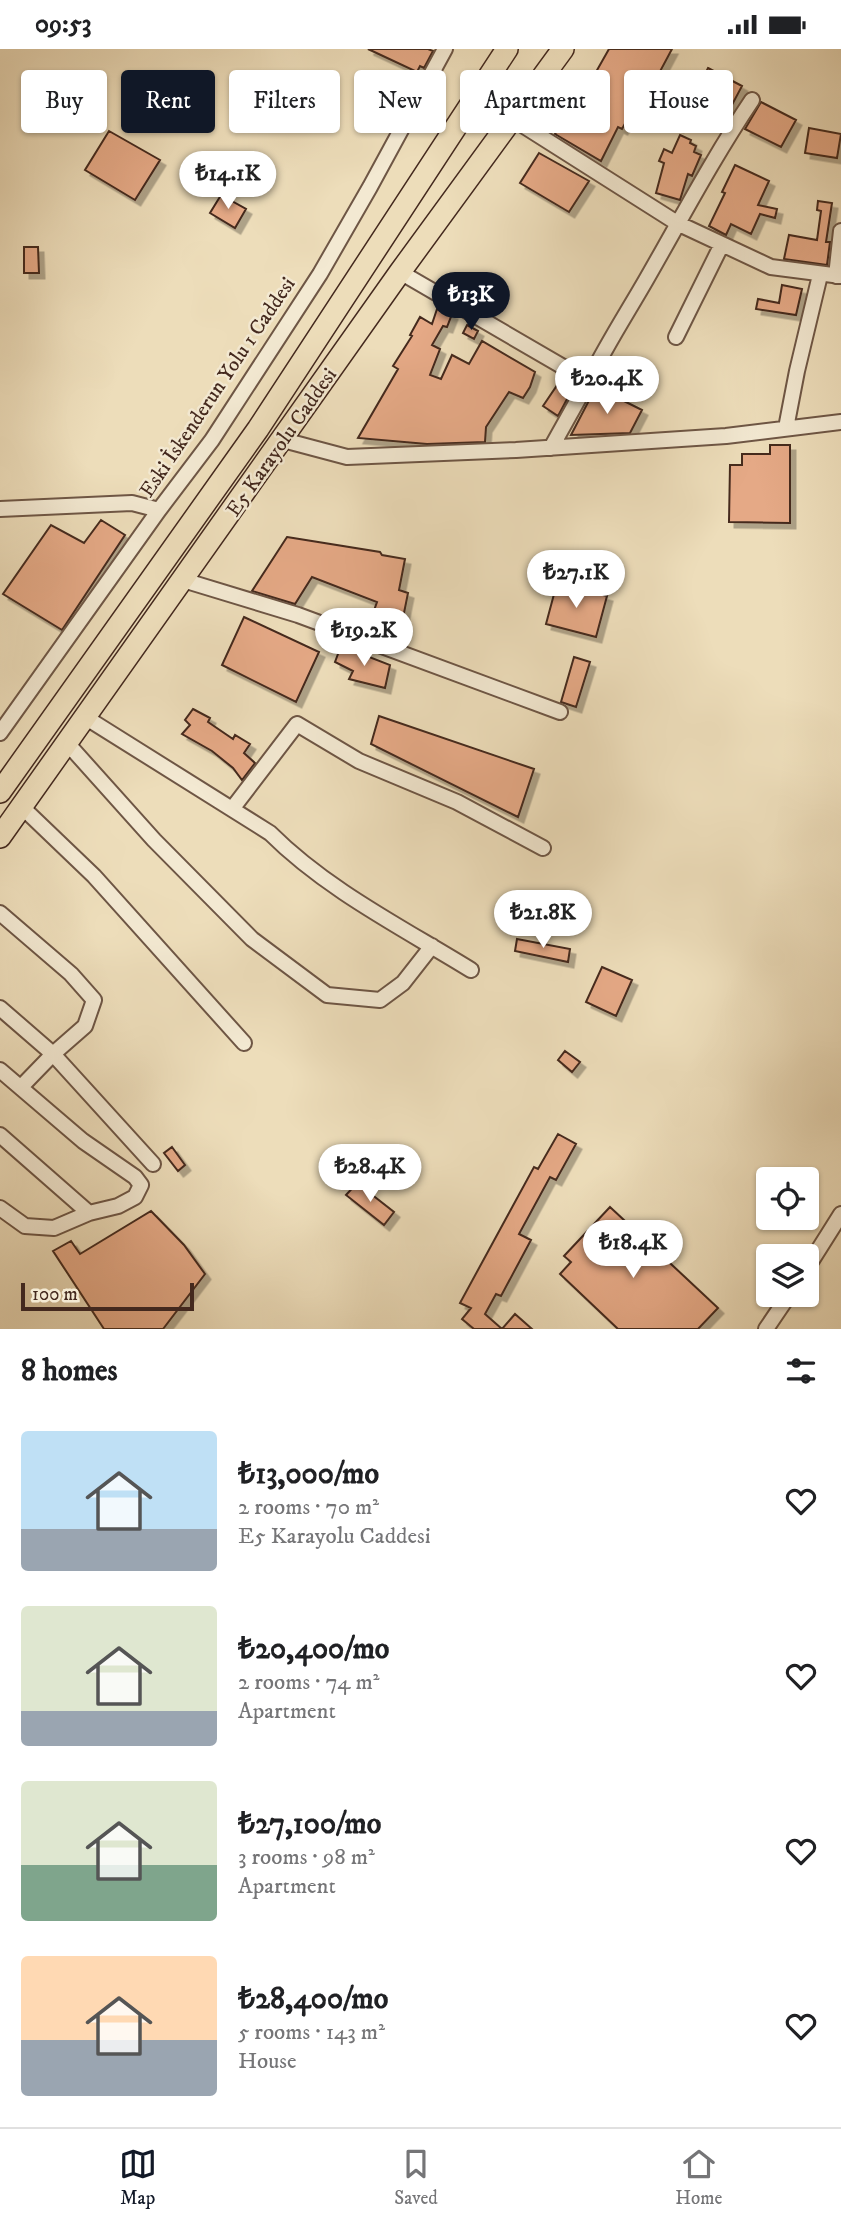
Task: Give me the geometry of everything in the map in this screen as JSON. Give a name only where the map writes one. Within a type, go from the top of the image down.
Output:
[{"type":"highway","name":"E5 Karayolu Caddesi","points":[[0,792],[258,429],[508,49]]},
{"type":"highway","name":"E5 Karayolu Caddesi","points":[[548,70],[563,49]]},
{"type":"highway","name":"E5 Karayolu Caddesi","points":[[0,837],[503,133]]},
{"type":"street","name":"Eski İskenderun Yolu 1 Caddesi","points":[[0,733],[212,440],[320,274],[445,49]]},
{"type":"street","points":[[551,448],[608,341],[646,281],[717,154],[752,100]]},
{"type":"street","points":[[535,133],[677,223],[771,267],[838,276],[841,231]]},
{"type":"street","points":[[676,337],[722,244]]},
{"type":"street","points":[[401,272],[572,372],[590,377]]},
{"type":"street","points":[[786,428],[820,275]]},
{"type":"street","points":[[283,440],[347,457],[551,448],[726,436],[841,422]]},
{"type":"street","points":[[0,509],[132,503],[159,510]]},
{"type":"street","points":[[183,580],[298,615],[560,712]]},
{"type":"street","points":[[85,717],[270,833],[292,855],[344,892],[471,970]]},
{"type":"street","points":[[232,809],[297,724],[359,761],[457,802],[543,848]]},
{"type":"street","points":[[67,743],[154,840],[252,939],[327,995],[380,1000],[403,983],[432,946]]},
{"type":"street","points":[[22,807],[94,876],[243,1043]]},
{"type":"street","points":[[0,913],[71,974],[94,1000],[85,1026],[21,1087]]},
{"type":"street","points":[[0,1008],[53,1054],[153,1164]]},
{"type":"street","points":[[0,1070],[83,1141],[135,1177],[141,1185],[135,1197],[118,1206],[89,1213],[54,1228],[25,1226],[0,1208]]},
{"type":"street","points":[[0,1135],[89,1213]]},
{"type":"street","points":[[819,1249],[841,1214]]},
{"type":"street","points":[[766,1329],[781,1307]]},
{"type":"building","points":[[368,49],[433,51],[424,68],[420,66],[418,70]]},
{"type":"building","points":[[609,49],[672,49],[661,70],[624,70],[624,125],[622,129],[618,127],[601,161],[555,134],[610,133],[610,70],[597,70]]},
{"type":"building","points":[[733,81],[742,86],[733,103]]},
{"type":"building","points":[[761,102],[796,120],[781,147],[745,129]]},
{"type":"building","points":[[809,128],[841,134],[837,158],[805,153]]},
{"type":"building","points":[[109,131],[160,160],[135,200],[85,170]]},
{"type":"building","points":[[680,135],[691,140],[690,143],[696,146],[694,152],[701,155],[692,176],[688,174],[680,200],[656,193],[664,163],[659,161],[664,149],[672,153]]},
{"type":"building","points":[[539,153],[589,181],[569,212],[520,183]]},
{"type":"building","points":[[735,165],[769,181],[758,205],[777,209],[775,218],[760,214],[751,234],[731,224],[726,235],[709,226]]},
{"type":"building","points":[[221,195],[246,209],[235,228],[210,213]]},
{"type":"building","points":[[818,201],[832,203],[826,242],[830,242],[827,265],[784,259],[789,235],[817,240],[821,211],[817,210]]},
{"type":"building","points":[[24,247],[38,247],[39,273],[24,273]]},
{"type":"building","points":[[782,285],[802,289],[796,315],[756,309],[758,299],[779,303]]},
{"type":"building","points":[[437,309],[452,314],[447,327],[443,326],[432,345],[440,349],[430,375],[441,379],[452,355],[469,364],[482,341],[535,372],[530,387],[523,398],[509,392],[486,427],[485,442],[427,444],[358,438],[398,369],[393,366],[412,336],[410,335],[420,317],[432,324]]},
{"type":"building","points":[[467,325],[478,331],[474,339],[463,333]]},
{"type":"building","points":[[562,378],[574,386],[558,416],[543,406]]},
{"type":"building","points":[[596,387],[642,410],[630,433],[571,435]]},
{"type":"building","points":[[770,445],[790,445],[790,523],[729,522],[730,465],[742,465],[742,454],[770,454]]},
{"type":"building","points":[[101,520],[125,535],[62,630],[3,594],[51,525],[84,543]]},
{"type":"building","points":[[287,537],[380,552],[382,555],[405,559],[399,590],[408,593],[400,633],[384,627],[382,636],[367,630],[377,602],[312,577],[295,604],[252,591]]},
{"type":"building","points":[[557,583],[607,596],[596,637],[546,624]]},
{"type":"building","points":[[244,617],[319,652],[296,702],[222,665]]},
{"type":"building","points":[[341,646],[390,665],[385,688],[349,679],[353,671],[335,662]]},
{"type":"building","points":[[574,657],[590,662],[576,707],[561,702]]},
{"type":"building","points":[[193,709],[210,718],[208,722],[233,739],[235,735],[250,744],[244,753],[255,763],[242,780],[233,768],[212,751],[182,734],[190,725],[185,720]]},
{"type":"building","points":[[379,716],[534,769],[518,817],[371,744]]},
{"type":"building","points":[[517,939],[570,949],[568,962],[515,951]]},
{"type":"building","points":[[602,967],[632,980],[616,1016],[586,1002]]},
{"type":"building","points":[[565,1051],[580,1062],[572,1072],[558,1060]]},
{"type":"building","points":[[558,1134],[576,1144],[556,1180],[550,1177],[519,1234],[531,1240],[501,1296],[496,1294],[485,1314],[502,1329],[474,1329],[462,1319],[471,1308],[460,1303],[534,1167],[538,1169]]},
{"type":"building","points":[[172,1147],[185,1165],[178,1171],[164,1153]]},
{"type":"building","points":[[357,1183],[394,1212],[384,1225],[346,1195]]},
{"type":"building","points":[[610,1207],[718,1308],[698,1329],[618,1329],[560,1274],[571,1262],[564,1256]]},
{"type":"building","points":[[151,1211],[184,1245],[205,1274],[163,1329],[104,1329],[53,1251],[71,1241],[80,1254]]},
{"type":"building","points":[[515,1314],[532,1329],[502,1329]]}]
